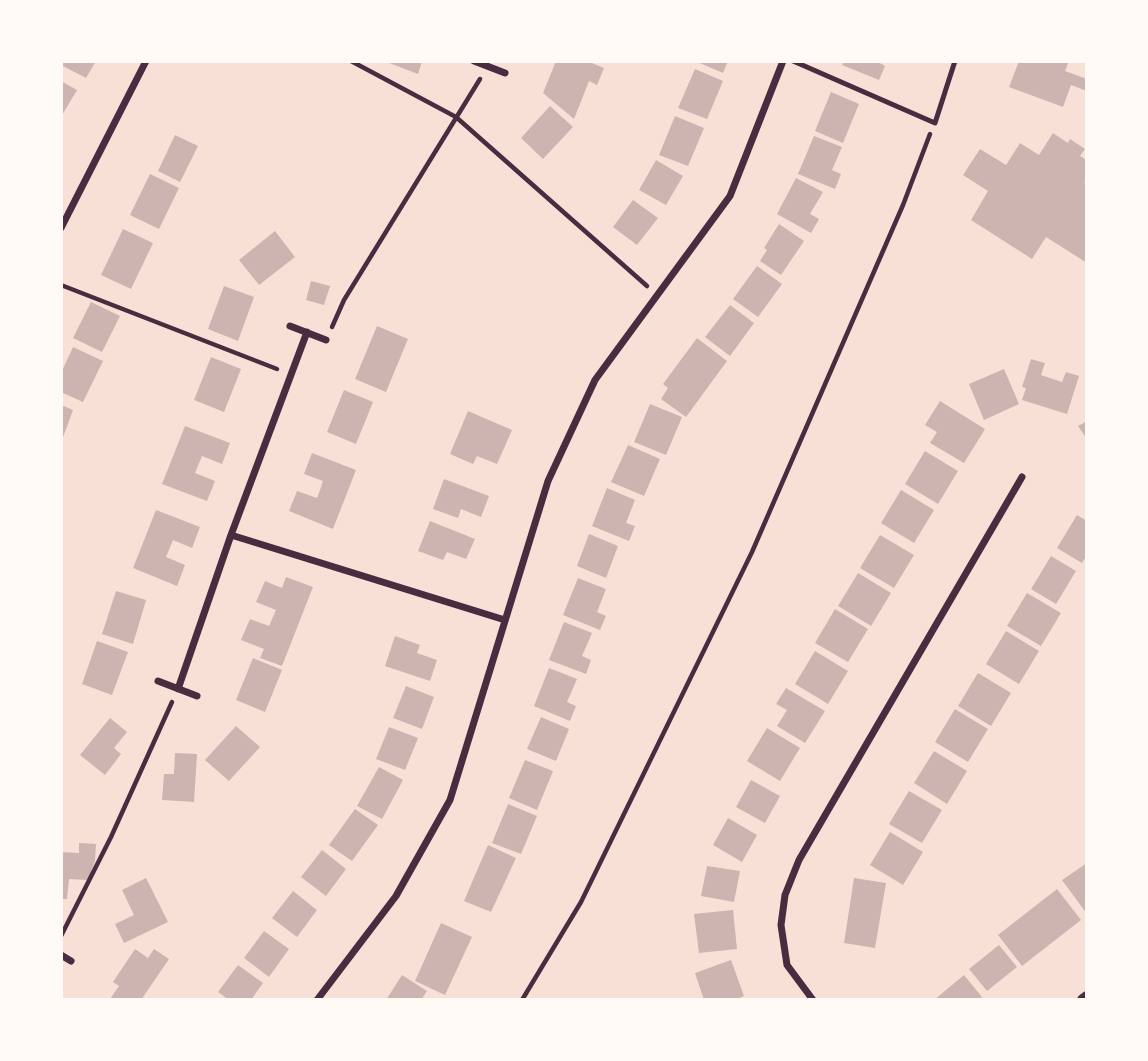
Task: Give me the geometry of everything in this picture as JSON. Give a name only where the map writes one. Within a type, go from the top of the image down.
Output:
[{"type":"street","points":[[61,228],[146,61]]},
{"type":"street","points":[[474,61],[489,64],[505,73]]},
{"type":"street","points":[[317,1000],[396,896],[450,800],[548,481],[595,380],[730,197],[783,61]]},
{"type":"street","points":[[290,326],[326,340]]},
{"type":"street","points":[[178,689],[231,535],[307,332]]},
{"type":"street","points":[[813,1000],[787,965],[781,925],[789,884],[799,860],[1021,477]]},
{"type":"street","points":[[231,535],[505,620]]},
{"type":"street","points":[[158,681],[197,696]]},
{"type":"street","points":[[61,955],[71,961]]},
{"type":"lane","points":[[793,61],[934,123],[955,61]]},
{"type":"path","points":[[351,61],[456,117],[658,296]]},
{"type":"path","points":[[326,340],[344,300],[489,64]]},
{"type":"path","points":[[522,1000],[581,902],[752,552],[903,205],[934,123]]},
{"type":"path","points":[[61,285],[291,375]]},
{"type":"path","points":[[61,936],[111,837],[178,689]]},
{"type":"building","points":[[61,61],[96,61],[86,78],[61,65]]},
{"type":"building","points":[[384,61],[422,61],[418,74]]},
{"type":"building","points":[[556,61],[587,61],[604,68],[597,85],[589,81],[574,119],[543,93]]},
{"type":"building","points":[[695,61],[728,61],[723,73]]},
{"type":"building","points":[[844,61],[876,61],[885,66],[879,80],[842,65]]},
{"type":"building","points":[[1019,61],[1069,61],[1065,71],[1087,79],[1087,91],[1071,85],[1063,107],[1009,87]]},
{"type":"building","points":[[695,69],[723,81],[707,119],[678,108]]},
{"type":"building","points":[[61,81],[77,90],[61,117]]},
{"type":"building","points":[[831,92],[859,104],[843,143],[815,131]]},
{"type":"building","points":[[550,106],[573,127],[543,159],[521,138]]},
{"type":"building","points":[[675,116],[704,128],[688,166],[659,155]]},
{"type":"building","points":[[1053,133],[1068,143],[1070,139],[1085,149],[1080,156],[1087,160],[1087,178],[1084,183],[1087,184],[1087,263],[1046,237],[1032,259],[971,220],[988,191],[963,175],[980,149],[1006,165],[1020,143],[1039,155]]},
{"type":"building","points":[[175,135],[198,146],[180,182],[158,171]]},
{"type":"building","points":[[814,136],[842,147],[832,170],[841,174],[835,189],[798,174]]},
{"type":"building","points":[[656,160],[683,176],[666,205],[639,190]]},
{"type":"building","points":[[150,174],[179,188],[159,229],[130,215]]},
{"type":"building","points":[[796,178],[823,192],[810,214],[819,219],[811,233],[777,214]]},
{"type":"building","points":[[633,200],[658,218],[637,245],[613,227]]},
{"type":"building","points":[[779,224],[804,241],[781,275],[760,261],[767,250],[764,248]]},
{"type":"building","points":[[123,229],[153,243],[131,289],[101,275]]},
{"type":"building","points":[[275,231],[295,257],[259,285],[239,260]]},
{"type":"building","points":[[757,266],[782,284],[758,317],[733,299]]},
{"type":"building","points":[[311,281],[330,286],[324,305],[306,300]]},
{"type":"building","points":[[224,286],[254,297],[238,341],[208,329]]},
{"type":"building","points":[[91,302],[120,316],[102,352],[73,338]]},
{"type":"building","points":[[730,305],[754,323],[730,356],[705,337]]},
{"type":"building","points":[[377,326],[408,339],[386,392],[355,379]]},
{"type":"building","points":[[697,338],[727,361],[686,417],[661,399],[668,388],[663,384]]},
{"type":"building","points":[[73,347],[103,361],[83,402],[61,392],[61,373]]},
{"type":"building","points":[[211,357],[241,369],[224,412],[194,400]]},
{"type":"building","points":[[1031,359],[1045,363],[1041,375],[1062,382],[1066,372],[1079,376],[1067,414],[1022,400],[1026,388],[1022,387]]},
{"type":"building","points":[[1004,369],[1019,404],[984,420],[969,384]]},
{"type":"building","points":[[344,390],[373,402],[356,444],[327,432]]},
{"type":"building","points":[[940,401],[985,429],[964,463],[930,443],[937,432],[925,425]]},
{"type":"building","points":[[650,404],[682,417],[666,455],[634,442]]},
{"type":"building","points":[[61,405],[73,410],[62,440],[61,440]]},
{"type":"building","points":[[468,411],[512,430],[497,464],[477,456],[473,464],[450,454]]},
{"type":"building","points":[[1087,421],[1087,439],[1078,426]]},
{"type":"building","points":[[185,426],[230,443],[222,464],[202,456],[195,473],[215,481],[207,501],[162,484]]},
{"type":"building","points":[[628,445],[660,459],[644,496],[611,482]]},
{"type":"building","points":[[925,451],[958,471],[938,504],[905,484]]},
{"type":"building","points":[[312,453],[356,470],[333,529],[289,511],[297,491],[317,498],[323,481],[304,474]]},
{"type":"building","points":[[444,479],[489,496],[481,517],[461,509],[458,518],[433,509]]},
{"type":"building","points":[[607,488],[635,500],[626,523],[635,526],[629,541],[592,526]]},
{"type":"building","points":[[901,490],[934,510],[914,543],[881,523]]},
{"type":"building","points":[[156,510],[200,527],[192,548],[173,540],[166,557],[185,565],[177,586],[133,568]]},
{"type":"building","points":[[1077,515],[1087,521],[1087,555],[1082,563],[1057,548]]},
{"type":"building","points":[[430,521],[475,539],[466,559],[447,552],[443,560],[418,551]]},
{"type":"building","points":[[589,534],[618,546],[606,578],[577,566]]},
{"type":"building","points":[[880,535],[914,555],[894,588],[860,568]]},
{"type":"building","points":[[1051,556],[1076,571],[1056,604],[1031,589]]},
{"type":"building","points":[[858,573],[891,593],[871,626],[838,606]]},
{"type":"building","points":[[286,577],[313,587],[282,666],[260,658],[264,649],[241,640],[250,619],[269,626],[276,610],[256,602],[265,581],[282,588]]},
{"type":"building","points":[[578,578],[606,589],[597,612],[606,616],[600,630],[563,615]]},
{"type":"building","points":[[116,591],[146,600],[133,644],[102,634]]},
{"type":"building","points":[[1027,593],[1061,613],[1041,646],[1007,626]]},
{"type":"building","points":[[835,609],[868,629],[848,662],[815,643]]},
{"type":"building","points":[[564,622],[592,633],[582,656],[591,660],[586,674],[549,660]]},
{"type":"building","points":[[1006,631],[1039,651],[1019,684],[986,664]]},
{"type":"building","points":[[395,636],[420,645],[417,653],[437,660],[430,681],[385,666]]},
{"type":"building","points":[[97,641],[128,652],[112,695],[82,684]]},
{"type":"building","points":[[815,651],[848,671],[828,704],[795,684]]},
{"type":"building","points":[[253,658],[282,670],[265,712],[236,700]]},
{"type":"building","points":[[549,668],[577,679],[567,702],[576,706],[570,721],[534,706]]},
{"type":"building","points":[[978,673],[1011,693],[991,726],[958,706]]},
{"type":"building","points":[[406,686],[434,697],[422,729],[393,718]]},
{"type":"building","points":[[786,688],[825,711],[805,743],[777,726],[787,710],[776,704]]},
{"type":"building","points":[[955,709],[988,729],[968,762],[935,742]]},
{"type":"building","points":[[541,717],[569,729],[556,761],[527,749]]},
{"type":"building","points":[[110,718],[127,732],[114,748],[121,754],[105,775],[80,755]]},
{"type":"building","points":[[236,726],[260,747],[229,781],[205,760]]},
{"type":"building","points":[[389,727],[418,738],[405,770],[376,759]]},
{"type":"building","points":[[767,728],[800,748],[780,781],[747,761]]},
{"type":"building","points":[[934,751],[967,771],[947,804],[914,783]]},
{"type":"building","points":[[175,753],[197,754],[194,802],[162,800],[164,774],[174,774]]},
{"type":"building","points":[[525,760],[553,771],[537,810],[509,798]]},
{"type":"building","points":[[379,767],[403,780],[382,819],[357,806]]},
{"type":"building","points":[[751,780],[780,796],[765,823],[736,807]]},
{"type":"building","points":[[909,791],[942,810],[922,843],[889,824]]},
{"type":"building","points":[[508,804],[537,816],[521,854],[492,843]]},
{"type":"building","points":[[355,809],[378,825],[352,861],[329,845]]},
{"type":"building","points":[[728,818],[757,835],[742,862],[713,845]]},
{"type":"building","points":[[890,832],[923,852],[903,885],[870,865]]},
{"type":"building","points":[[79,843],[96,844],[95,861],[88,880],[69,879],[67,899],[61,899],[61,852],[79,853]]},
{"type":"building","points":[[488,845],[516,858],[491,912],[464,901]]},
{"type":"building","points":[[322,850],[346,869],[326,896],[301,877]]},
{"type":"building","points":[[1087,863],[1087,914],[1062,880]]},
{"type":"building","points":[[707,866],[740,871],[734,902],[701,896]]},
{"type":"building","points":[[146,878],[168,922],[124,943],[115,924],[134,915],[122,890]]},
{"type":"building","points":[[854,878],[886,883],[875,948],[844,943]]},
{"type":"building","points":[[1057,889],[1081,920],[1022,966],[998,935]]},
{"type":"building","points":[[293,891],[317,910],[297,937],[272,918]]},
{"type":"building","points":[[733,910],[737,949],[699,953],[694,914]]},
{"type":"building","points":[[441,923],[472,937],[445,995],[415,981]]},
{"type":"building","points":[[264,931],[289,949],[269,977],[244,958]]},
{"type":"building","points":[[999,945],[1017,967],[987,991],[969,969]]},
{"type":"building","points":[[135,949],[148,958],[154,949],[169,959],[141,1000],[111,1000],[119,986],[113,982]]},
{"type":"building","points":[[731,960],[744,996],[735,1000],[704,1000],[695,973]]},
{"type":"building","points":[[238,965],[263,983],[251,1000],[229,1000],[218,992]]},
{"type":"building","points":[[402,975],[427,991],[421,1000],[386,1000]]},
{"type":"building","points":[[964,975],[982,997],[979,1000],[934,1000]]}]
